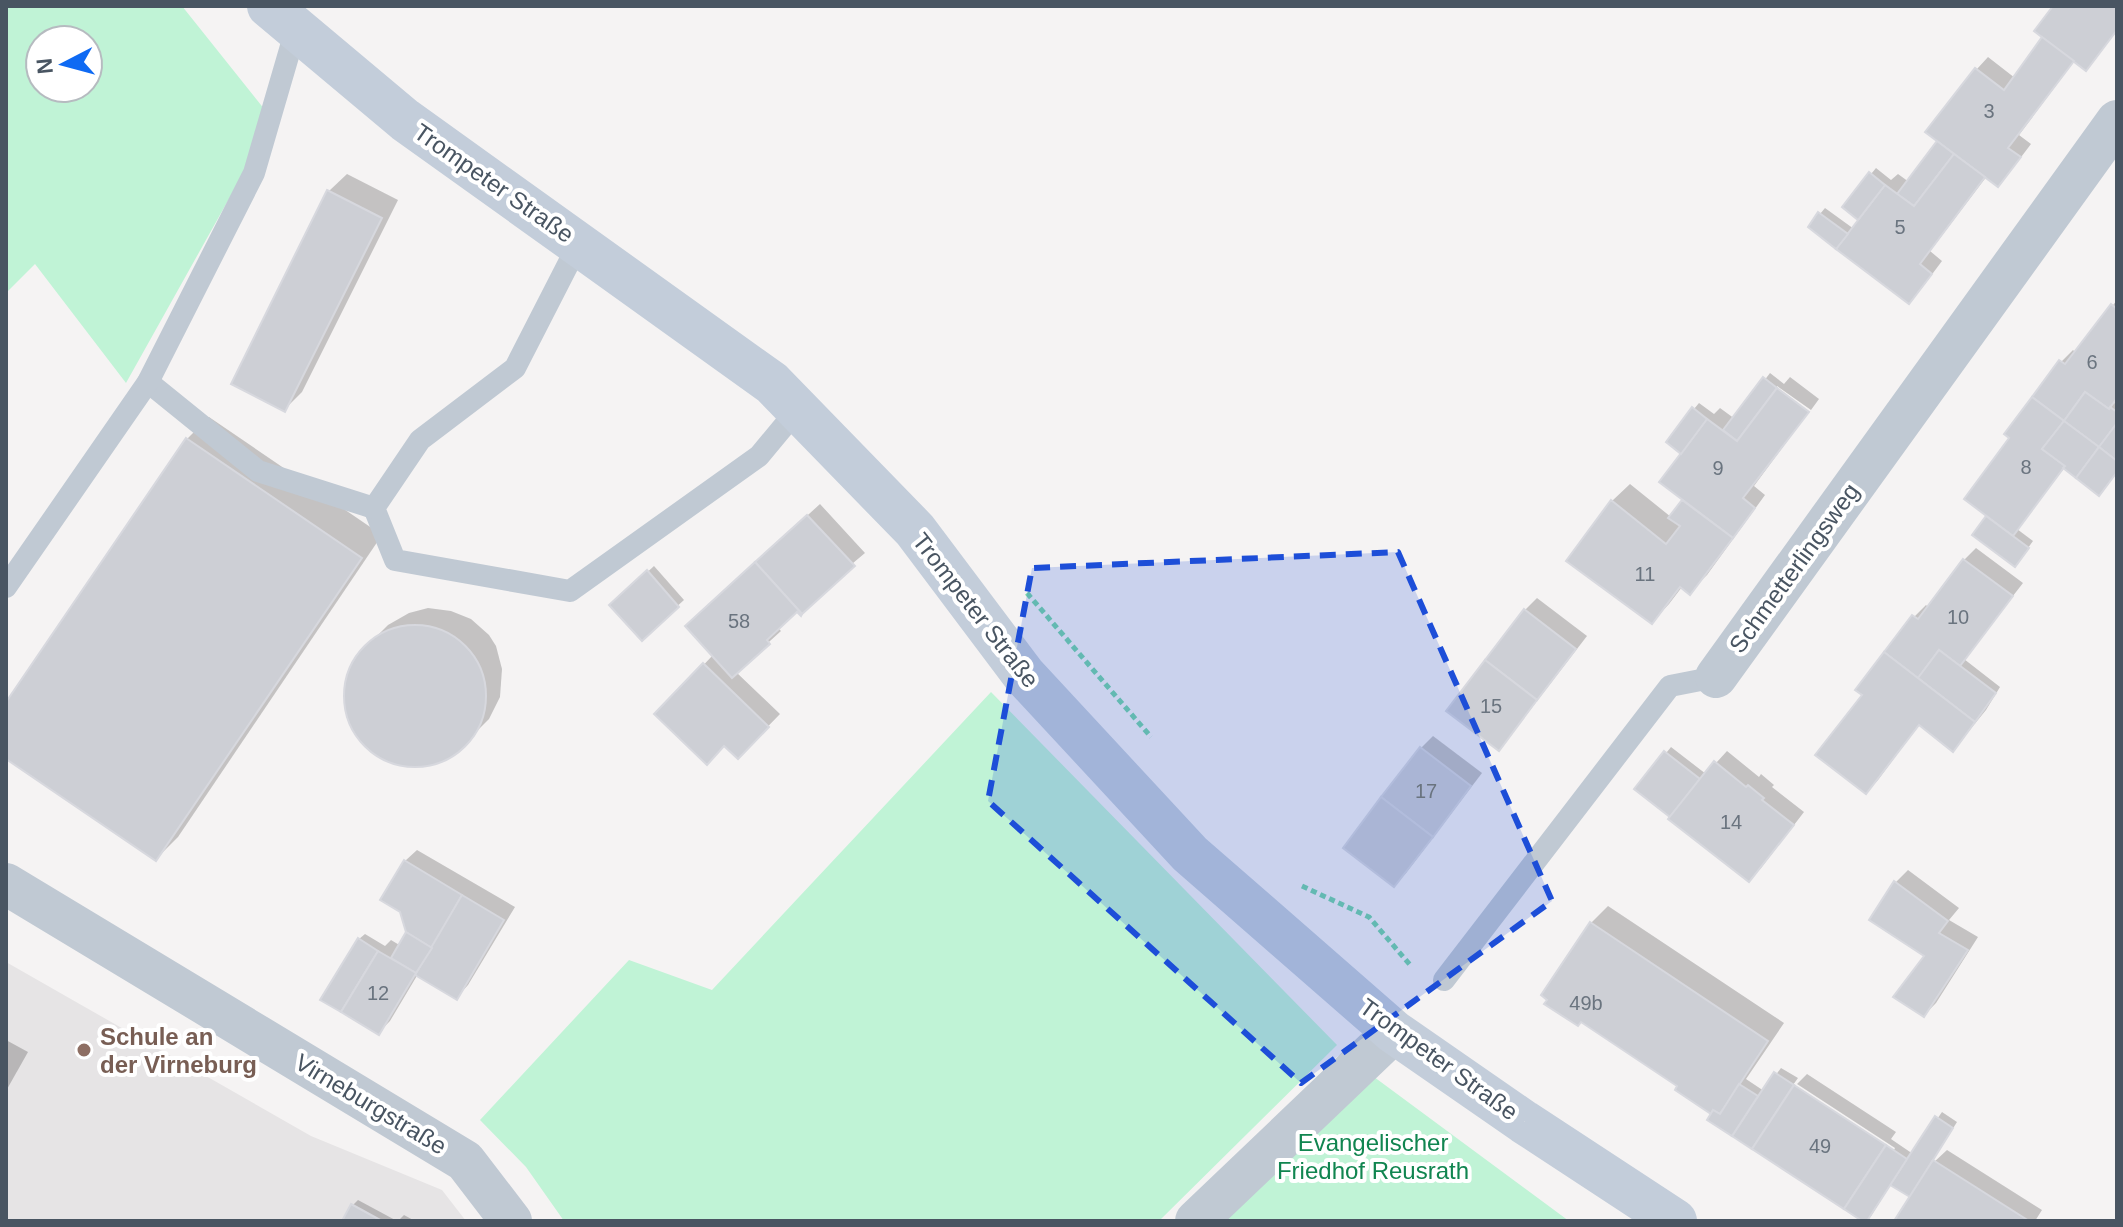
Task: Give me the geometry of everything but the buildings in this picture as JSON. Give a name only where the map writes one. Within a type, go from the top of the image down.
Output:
[{"type":"main road","name":"Trompeter Straße","points":[[282,17],[405,120],[772,383],[915,530],[1024,675],[1190,854],[1394,1032],[1675,1221]]},
{"type":"street","name":"Schmetterlingsweg","points":[[1716,677],[2117,121]]},
{"type":"street","name":"Virneburgstraße","points":[[6,884],[465,1161],[511,1221]]},
{"type":"street","points":[[1196,1221],[1394,1032]]},
{"type":"lane","points":[[6,587],[148,382],[254,173],[282,17]]},
{"type":"lane","points":[[374,508],[420,440],[515,368],[579,243]]},
{"type":"lane","points":[[148,382],[258,471],[374,508]]},
{"type":"lane","points":[[374,508],[395,560],[570,591],[759,456],[798,409]]},
{"type":"lane","name":"Schmetterlingsweg","points":[[1444,980],[1670,686],[1716,677]]},
{"type":"highlighted area","points":[[1398,552],[1552,901],[1301,1083],[988,801],[1032,568]]},
{"type":"shaded area","name":"Schule an der Virneburg","points":[[6,962],[311,1136],[442,1190],[466,1221],[6,1221]]},
{"type":"green space","points":[[6,6],[182,6],[273,120],[126,383],[35,264],[6,293]]},
{"type":"green space","points":[[991,692],[1337,1045],[1159,1221],[564,1221],[526,1167],[480,1120],[629,960],[712,990]]},
{"type":"green space","name":"Evangelischer Friedhof Reusrath","points":[[1366,1071],[1569,1221],[1217,1221]]},
{"type":"place","name":"Schule an der Virneburg","points":[[84,1050]]}]
